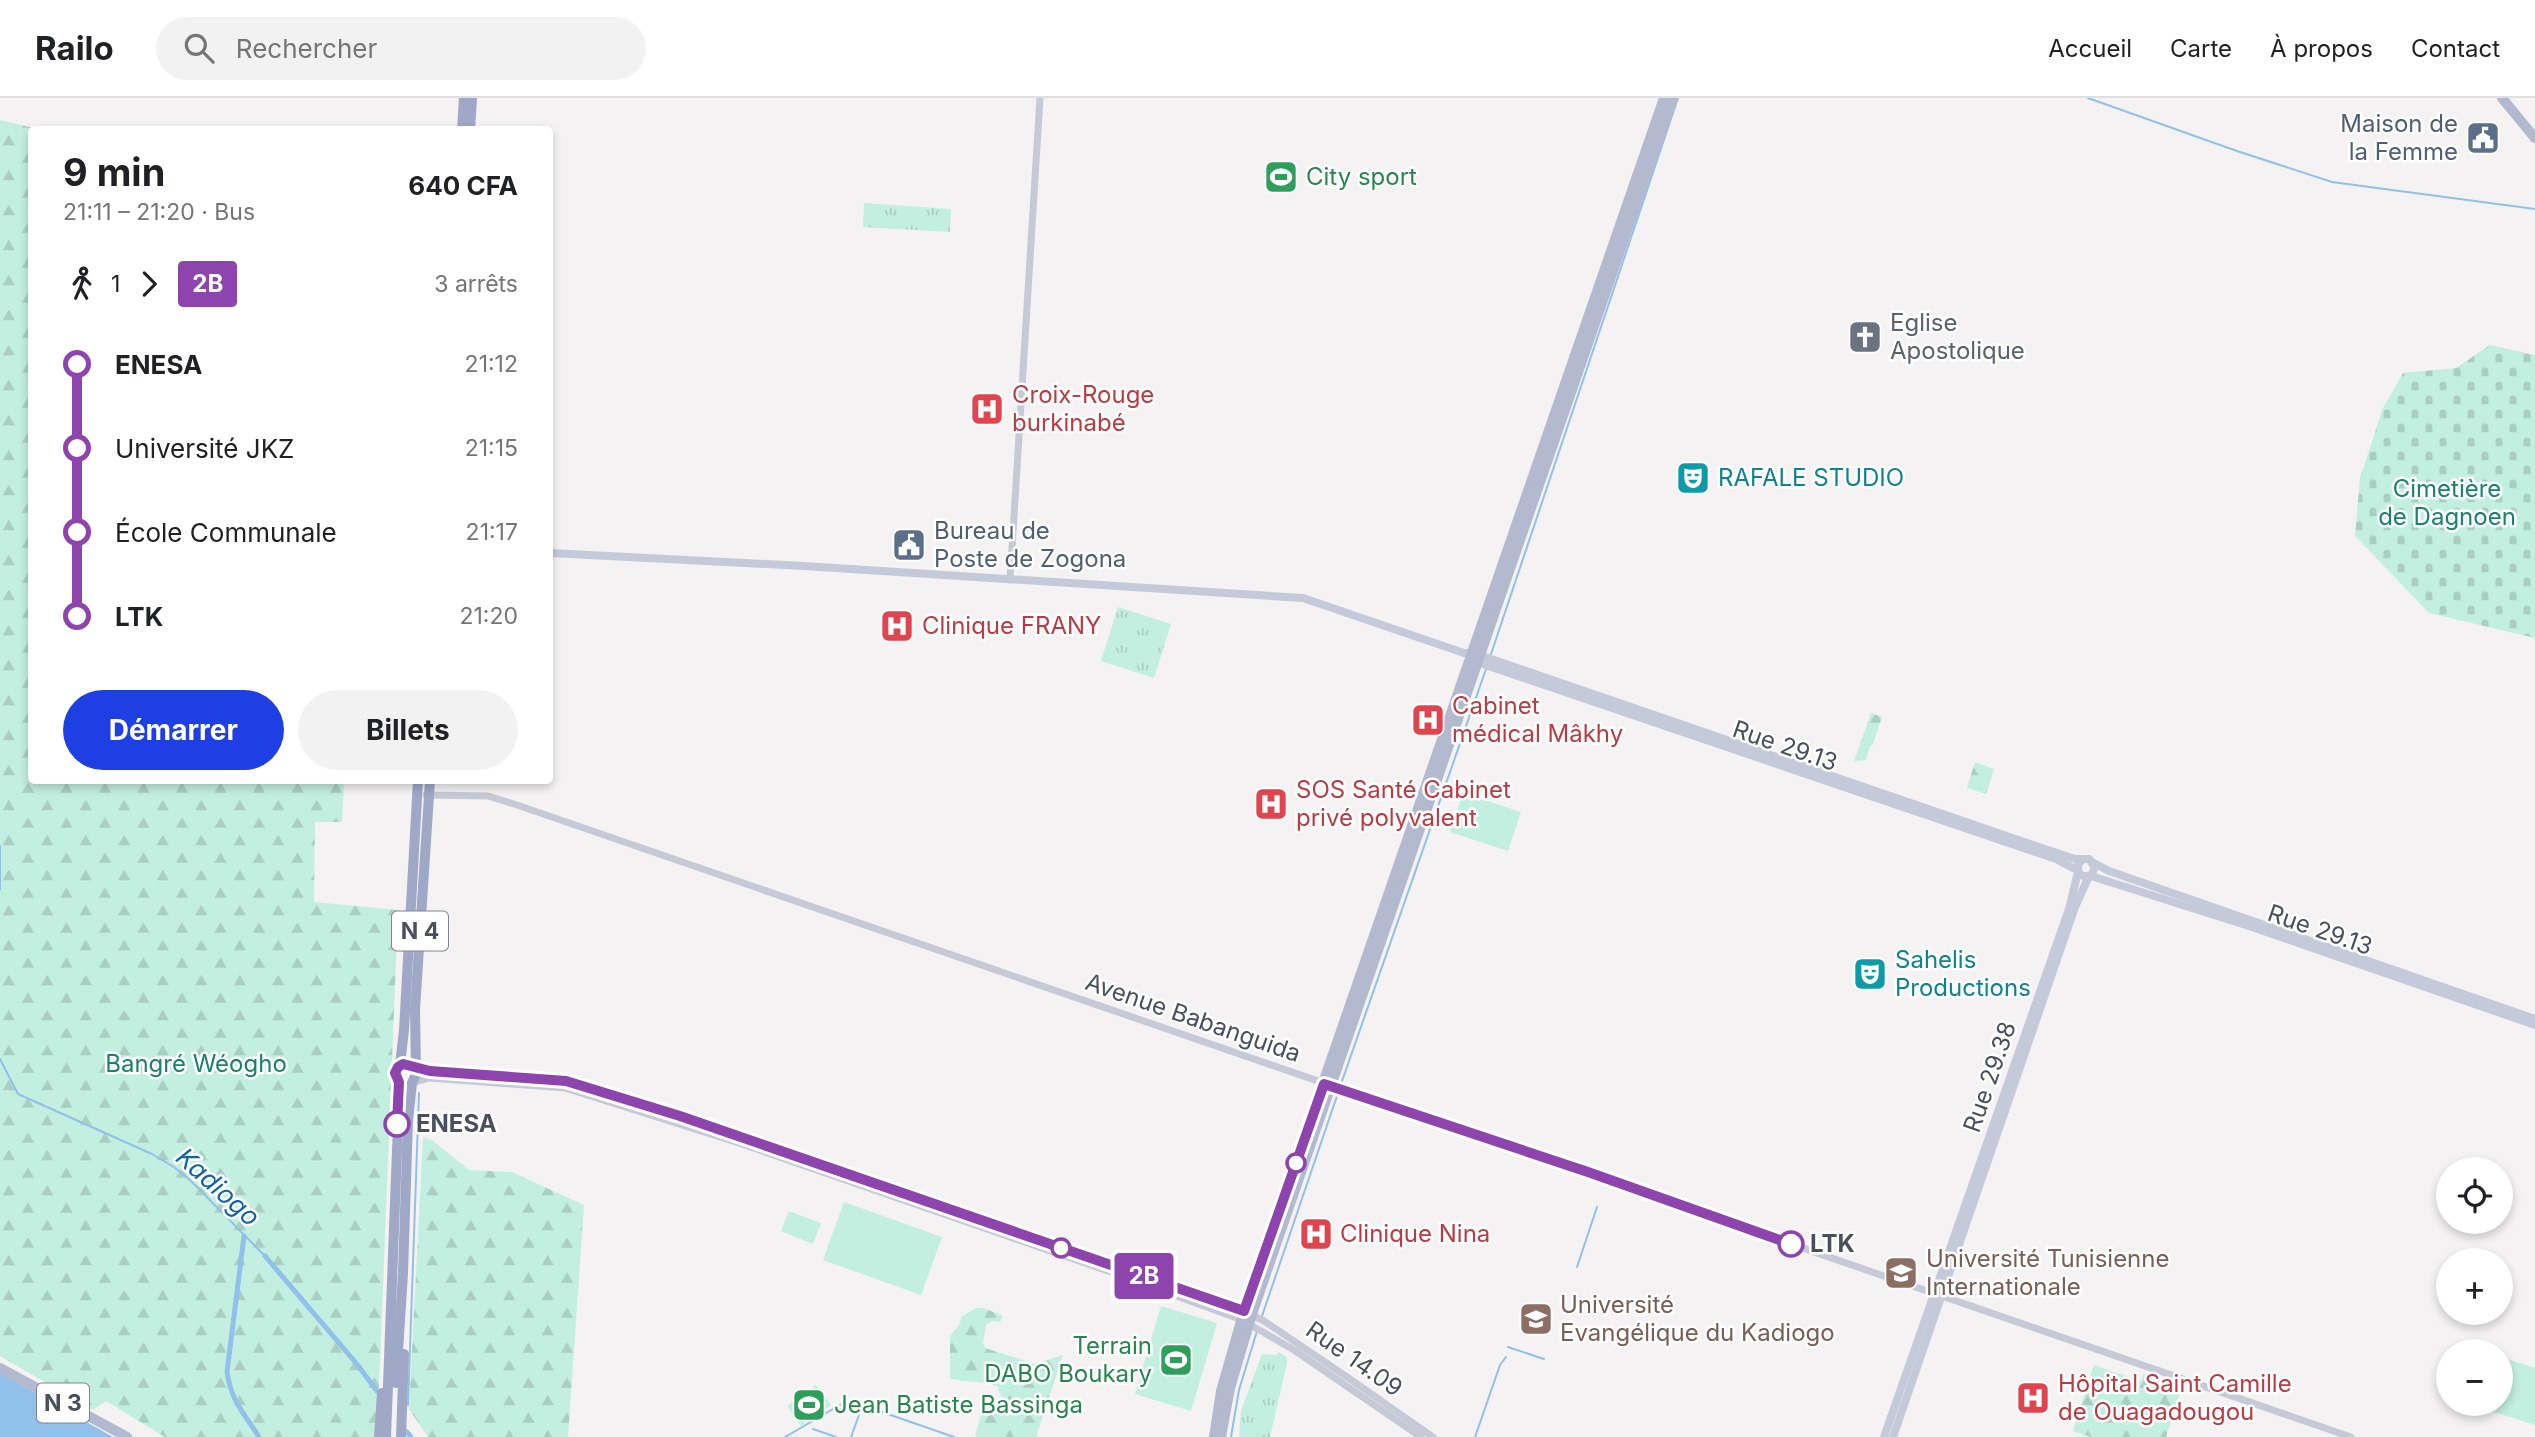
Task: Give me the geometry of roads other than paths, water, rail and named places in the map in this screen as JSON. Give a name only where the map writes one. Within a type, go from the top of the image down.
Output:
[{"type":"highway","points":[[462,126],[464,98]]},
{"type":"highway","points":[[470,126],[472,98]]},
{"type":"highway","name":"N 4","points":[[392,1437],[398,1272],[399,1082],[395,1073],[400,1065],[404,1030],[418,784]]},
{"type":"highway","name":"N 4","points":[[386,1437],[408,1120],[412,1083],[415,1078],[415,1009],[430,784]]},
{"type":"highway","points":[[400,1065],[408,1064],[414,1068]]},
{"type":"highway","points":[[399,1082],[405,1085],[412,1083]]},
{"type":"highway","points":[[379,1437],[398,1272]]},
{"type":"highway","points":[[398,1272],[401,1437]]},
{"type":"main road","points":[[1214,1437],[1221,1391],[1664,98]]},
{"type":"main road","points":[[1474,656],[1674,98]]},
{"type":"main road","points":[[2502,98],[2535,138]]},
{"type":"main road","points":[[2511,98],[2535,127]]},
{"type":"main road","points":[[553,553],[1303,598],[2081,860],[2089,859],[2094,863],[2095,870],[2090,876],[2083,876],[2078,871],[2081,860]]},
{"type":"main road","name":"Rue 29.13","points":[[1474,656],[2056,859],[2078,871]]},
{"type":"main road","name":"Rue 29.13","points":[[2094,863],[2109,871],[2535,1019]]},
{"type":"main road","name":"Rue 29.38","points":[[1938,1295],[2068,909],[2078,871]]},
{"type":"main road","name":"Rue 29.13","points":[[2090,876],[2252,927],[2535,1025]]},
{"type":"main road","name":"Rue 29.38","points":[[1938,1295],[2075,907],[2090,876]]},
{"type":"main road","points":[[1884,1437],[1938,1295]]},
{"type":"main road","points":[[1893,1437],[1938,1295]]},
{"type":"main road","points":[[1221,1437],[1247,1317]]},
{"type":"main road","name":"N 3","points":[[0,1368],[127,1437]]},
{"type":"street","points":[[1010,580],[1040,98]]},
{"type":"street","name":"Avenue Babanguida","points":[[416,798],[429,794],[494,797],[2351,1437]]},
{"type":"street","points":[[414,1068],[447,1073],[566,1081],[680,1116],[1247,1317]]},
{"type":"street","points":[[412,1083],[429,1078],[565,1088],[742,1144],[1247,1317]]},
{"type":"street","name":"Rue 14.09","points":[[1247,1317],[1421,1437]]},
{"type":"street","name":"Rue 14.09","points":[[1247,1317],[1433,1437]]},
{"type":"water","points":[[0,1373],[113,1437],[0,1437]]},
{"type":"waterway","points":[[1491,654],[1678,98]]},
{"type":"waterway","points":[[2088,98],[2332,182],[2535,209]]},
{"type":"waterway","points":[[1340,1087],[1486,669]]},
{"type":"waterway","name":"Kadiogo","points":[[0,846],[0,889]]},
{"type":"waterway","name":"Kadiogo","points":[[0,1059],[18,1094],[152,1154],[174,1167],[265,1256]]},
{"type":"waterway","points":[[408,1405],[419,1093]]},
{"type":"waterway","points":[[1262,1316],[1338,1093]]},
{"type":"waterway","points":[[1577,1267],[1597,1207]]},
{"type":"waterway","points":[[244,1236],[227,1372],[235,1399],[259,1437]]},
{"type":"waterway","name":"Kadiogo","points":[[265,1256],[377,1391]]},
{"type":"waterway","points":[[1231,1437],[1239,1390],[1257,1331]]},
{"type":"waterway","points":[[1508,1347],[1544,1359]]},
{"type":"waterway","points":[[1475,1437],[1500,1365],[1506,1357]]},
{"type":"waterway","points":[[785,1437],[845,1402],[853,1402],[954,1437]]},
{"type":"waterway","points":[[851,1437],[859,1415]]},
{"type":"waterway","points":[[813,1429],[836,1437]]},
{"type":"waterway","name":"Kadiogo","points":[[407,1432],[411,1437]]},
{"type":"place","name":"Maison de la Femme","points":[[2483,138]]},
{"type":"place","name":"City sport","points":[[1281,177]]},
{"type":"place","name":"Eglise Apostolique","points":[[1865,337]]},
{"type":"place","name":"Croix-Rouge burkinabé","points":[[987,409]]},
{"type":"place","name":"RAFALE STUDIO","points":[[1693,478]]},
{"type":"place","name":"Bureau de Poste de Zogona","points":[[909,545]]},
{"type":"place","name":"Clinique FRANY","points":[[897,626]]},
{"type":"place","name":"Cabinet médical Mâkhy","points":[[1428,720]]},
{"type":"place","name":"SOS Santé Cabinet privé polyvalent","points":[[1271,804]]},
{"type":"place","name":"Sahelis Productions","points":[[1870,974]]},
{"type":"place","name":"ENESA","points":[[397,1124]]},
{"type":"place","name":"Clinique Nina","points":[[1316,1234]]},
{"type":"place","name":"LTK","points":[[1791,1244]]},
{"type":"place","name":"Université Tunisienne Internationale","points":[[1901,1273]]},
{"type":"place","name":"Université Evangélique du Kadiogo","points":[[1536,1319]]},
{"type":"place","name":"Terrain DABO Boukary","points":[[1176,1360]]},
{"type":"place","name":"Hôpital Saint Camille de Ouagadougou","points":[[2033,1398]]},
{"type":"place","name":"Jean Batiste Bassinga","points":[[809,1405]]},
{"type":"park label","name":"Cimetière de Dagnoen","points":[[2447,503]]},
{"type":"park label","name":"Bangré Wéogho","points":[[196,1064]]}]
